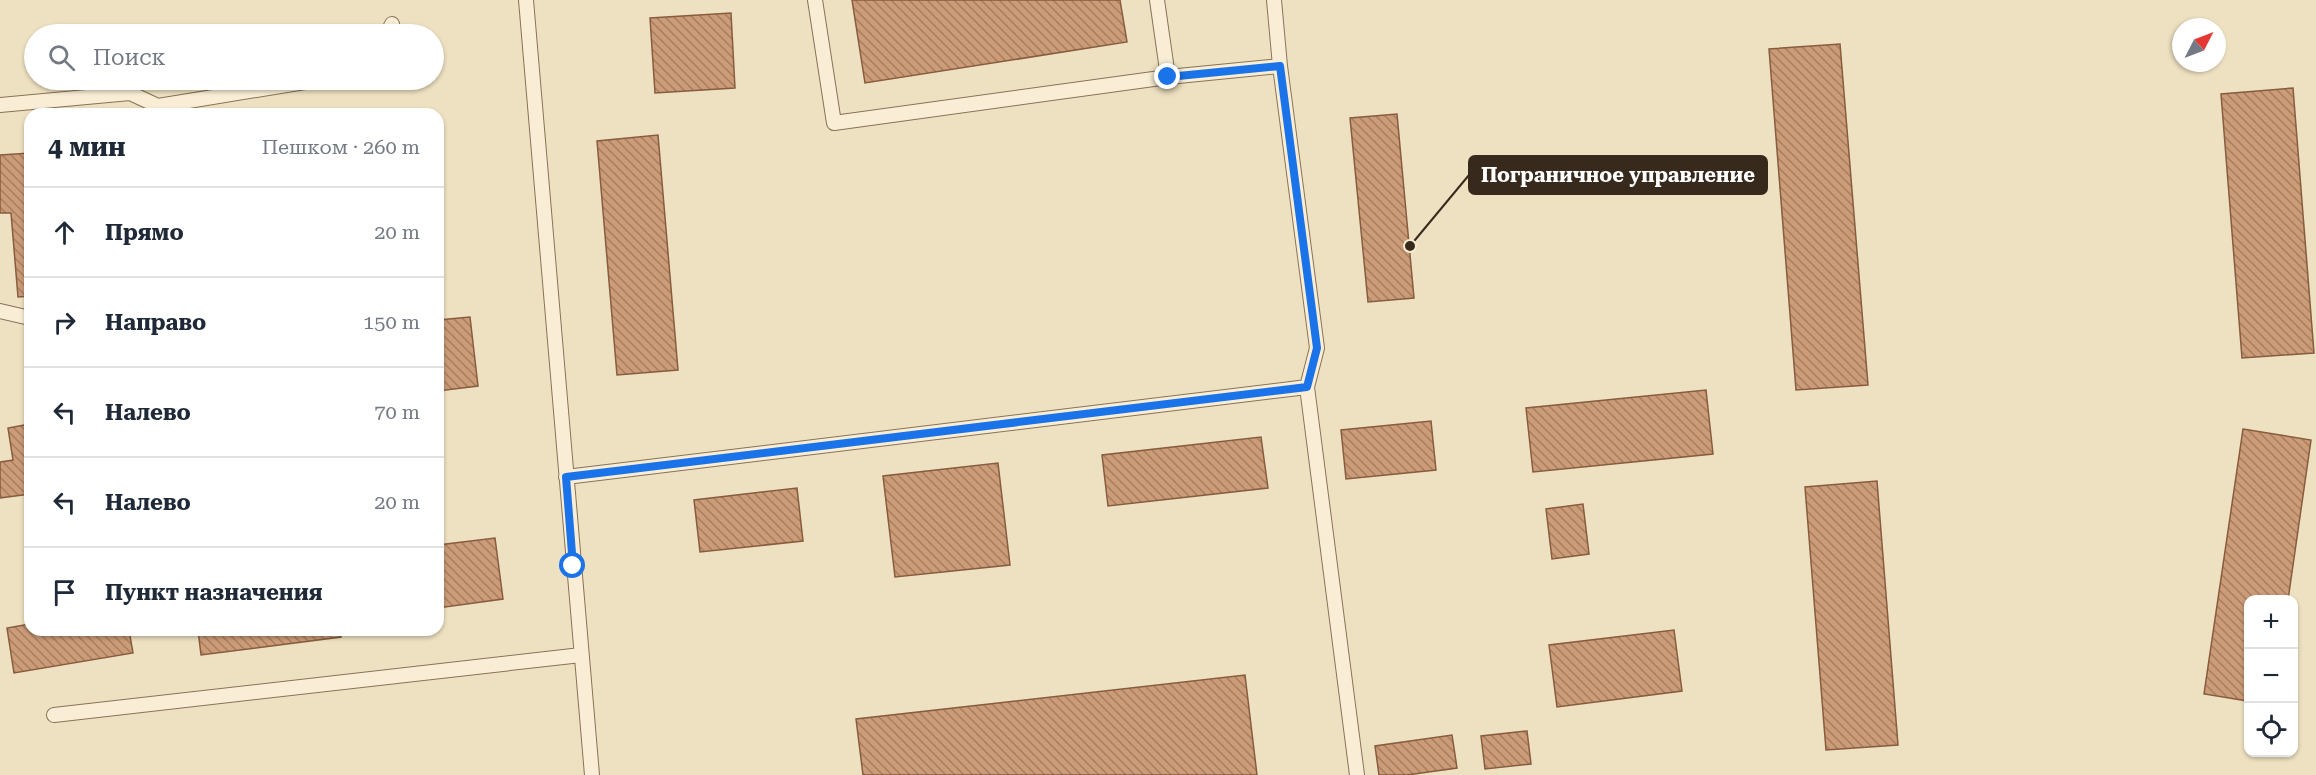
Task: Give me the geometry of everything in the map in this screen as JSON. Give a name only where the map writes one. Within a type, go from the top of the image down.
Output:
[{"type":"lane","points":[[526,0],[592,775]]},
{"type":"lane","points":[[815,0],[834,123],[1168,77],[1280,66]]},
{"type":"lane","points":[[1157,0],[1168,77]]},
{"type":"lane","points":[[1274,0],[1280,66],[1317,348],[1307,387],[1356,775]]},
{"type":"lane","points":[[0,105],[130,93],[158,106],[256,90]]},
{"type":"lane","points":[[0,311],[24,317]]},
{"type":"lane","points":[[566,477],[1307,387]]},
{"type":"lane","points":[[54,715],[581,655]]},
{"type":"building","points":[[852,0],[1120,0],[1127,42],[865,83]]},
{"type":"building","points":[[731,13],[735,88],[655,93],[650,18]]},
{"type":"building","points":[[1840,44],[1868,385],[1796,390],[1769,49]]},
{"type":"building","points":[[2293,88],[2314,353],[2242,358],[2221,94]]},
{"type":"building","points":[[1397,114],[1414,298],[1368,302],[1350,118]]},
{"type":"building","points":[[658,135],[678,370],[617,375],[597,141]]},
{"type":"building","points":[[24,153],[24,296],[18,297],[11,213],[0,213],[0,155]]},
{"type":"building","points":[[470,317],[478,386],[444,390],[444,319]]},
{"type":"building","points":[[1706,390],[1713,454],[1533,472],[1526,408]]},
{"type":"building","points":[[1431,421],[1436,470],[1346,479],[1341,430]]},
{"type":"building","points":[[24,425],[24,495],[0,498],[0,462],[13,460],[8,428]]},
{"type":"building","points":[[2243,429],[2311,440],[2289,595],[2244,595],[2244,700],[2204,694]]},
{"type":"building","points":[[1261,437],[1268,488],[1108,506],[1102,455]]},
{"type":"building","points":[[998,463],[1010,565],[895,577],[883,476]]},
{"type":"building","points":[[1877,481],[1898,745],[1826,750],[1805,487]]},
{"type":"building","points":[[797,488],[803,541],[700,552],[694,500]]},
{"type":"building","points":[[1583,504],[1589,554],[1552,559],[1546,509]]},
{"type":"building","points":[[495,538],[503,599],[444,607],[444,544]]},
{"type":"building","points":[[24,625],[24,636],[130,636],[133,653],[14,673],[7,628]]},
{"type":"building","points":[[1674,630],[1682,691],[1557,707],[1549,645]]},
{"type":"building","points":[[199,636],[341,637],[201,655]]},
{"type":"building","points":[[1245,675],[1257,775],[863,775],[856,719]]},
{"type":"building","points":[[1527,731],[1531,764],[1485,769],[1481,736]]},
{"type":"building","points":[[1452,735],[1457,768],[1407,775],[1379,775],[1375,746]]},
{"type":"place","name":"Пограничное управление","points":[[1410,246]]},
{"type":"route","points":[[573,566],[566,477],[1307,387],[1317,348],[1280,66],[1168,77]]}]
